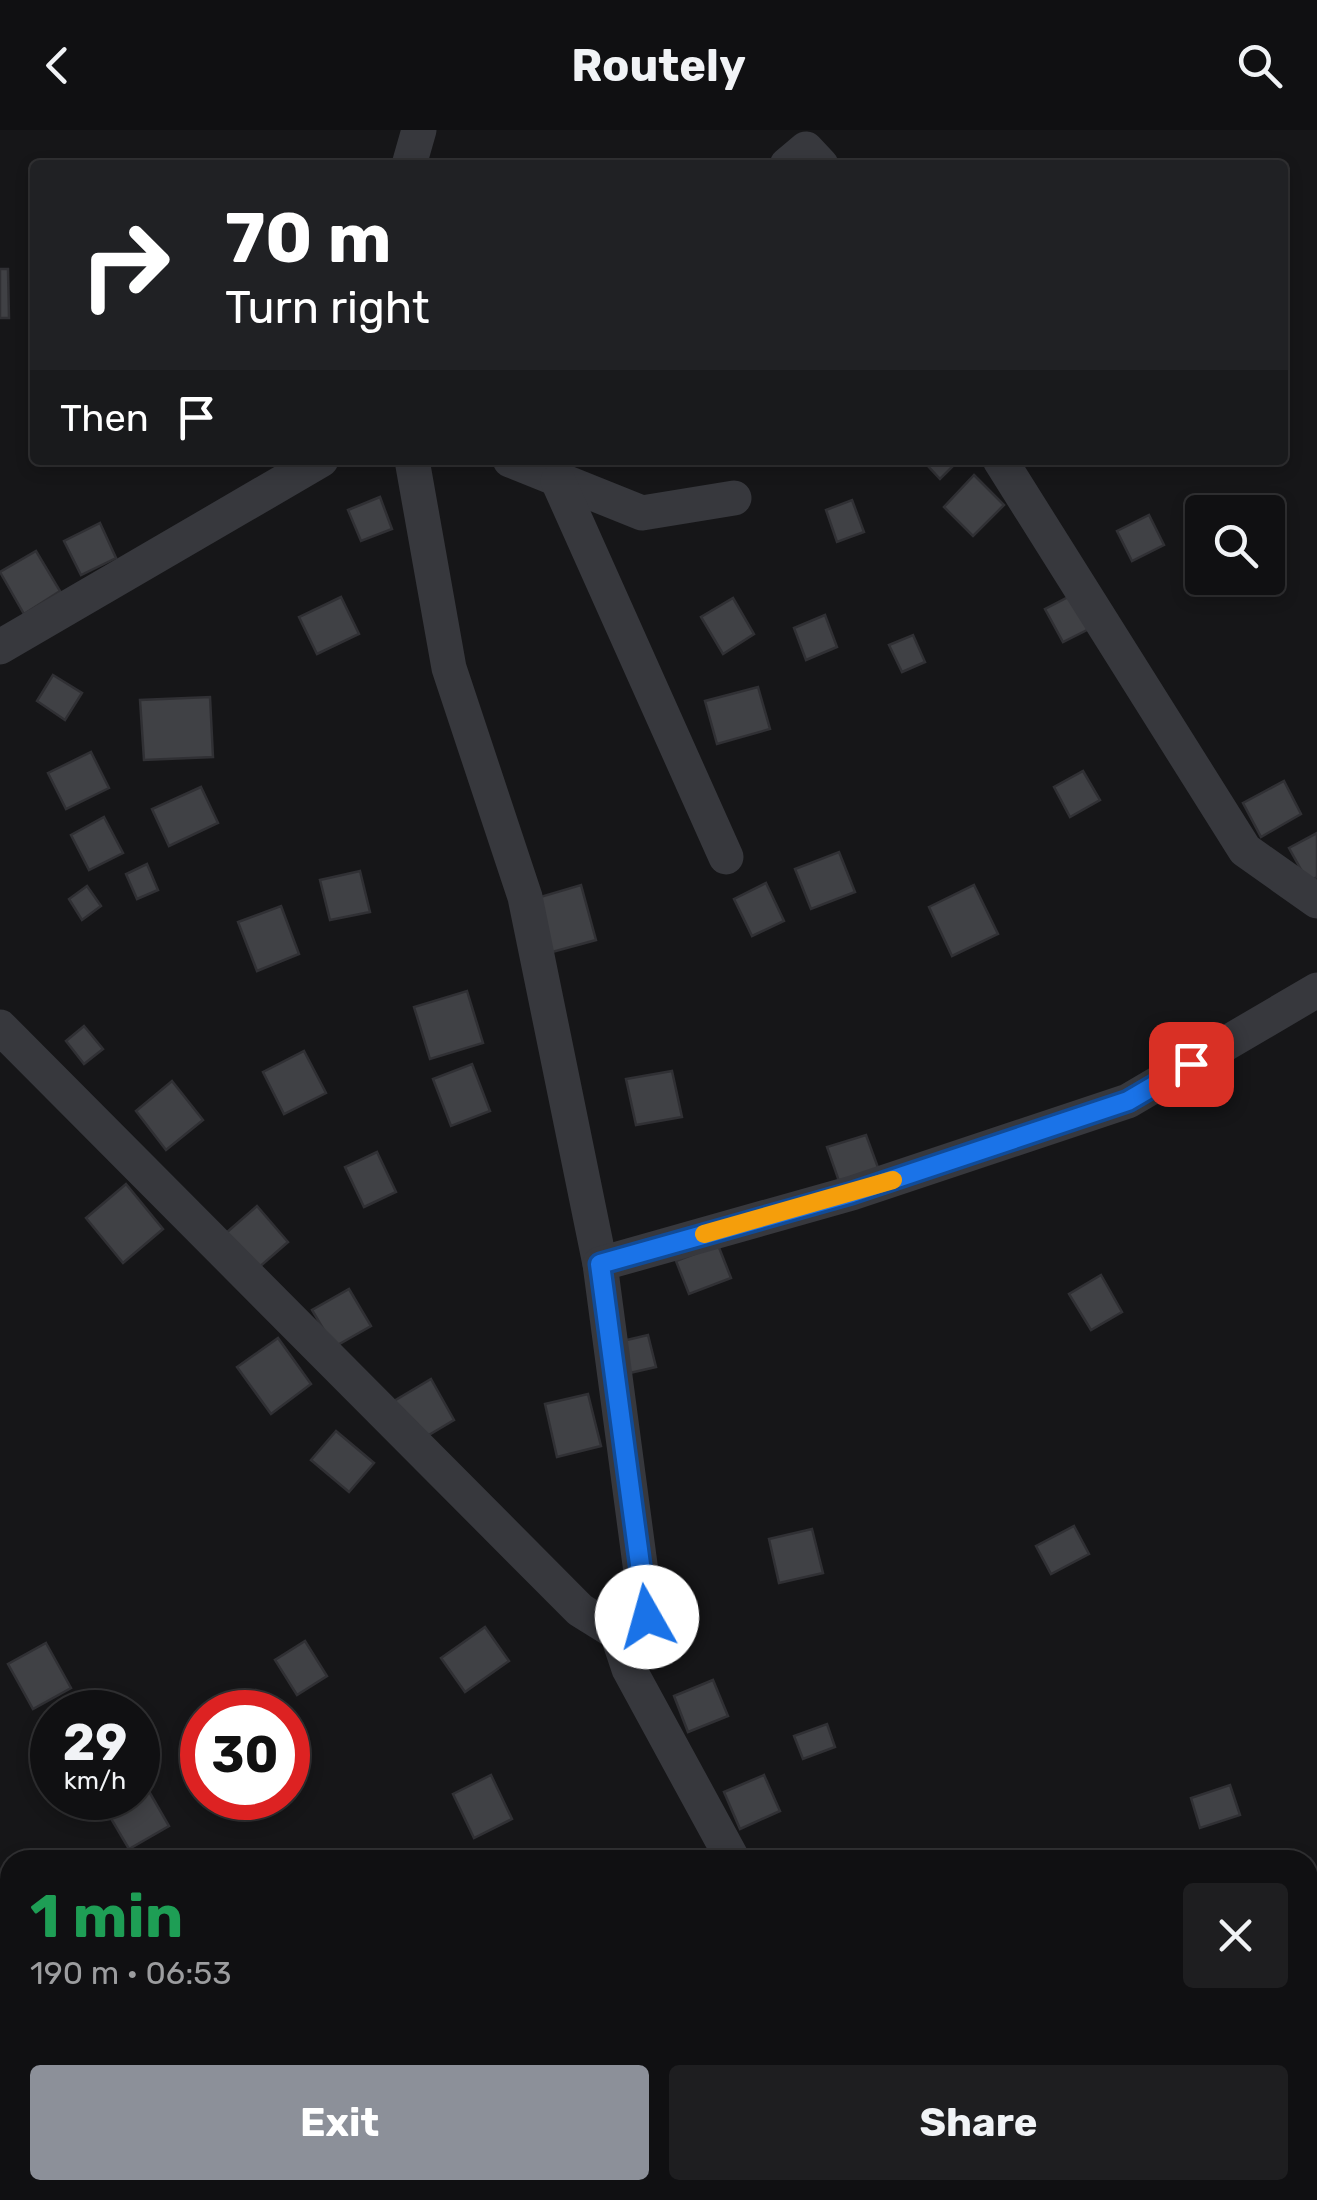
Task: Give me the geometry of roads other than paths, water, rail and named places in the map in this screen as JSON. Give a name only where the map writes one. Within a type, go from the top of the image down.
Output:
[{"type":"street","points":[[410,160],[419,130]]},
{"type":"street","points":[[793,160],[806,149],[816,160]]},
{"type":"street","points":[[0,648],[313,465]]},
{"type":"street","points":[[413,465],[448,668],[525,897],[600,1264],[647,1617],[617,1633]]},
{"type":"street","points":[[521,465],[642,512],[734,498]]},
{"type":"street","points":[[1003,465],[1245,850],[1317,902]]},
{"type":"street","points":[[558,481],[726,857]]},
{"type":"street","points":[[600,1264],[852,1193],[1128,1101],[1317,990]]},
{"type":"street","points":[[0,1028],[580,1610],[617,1633],[630,1669],[728,1850]]}]
